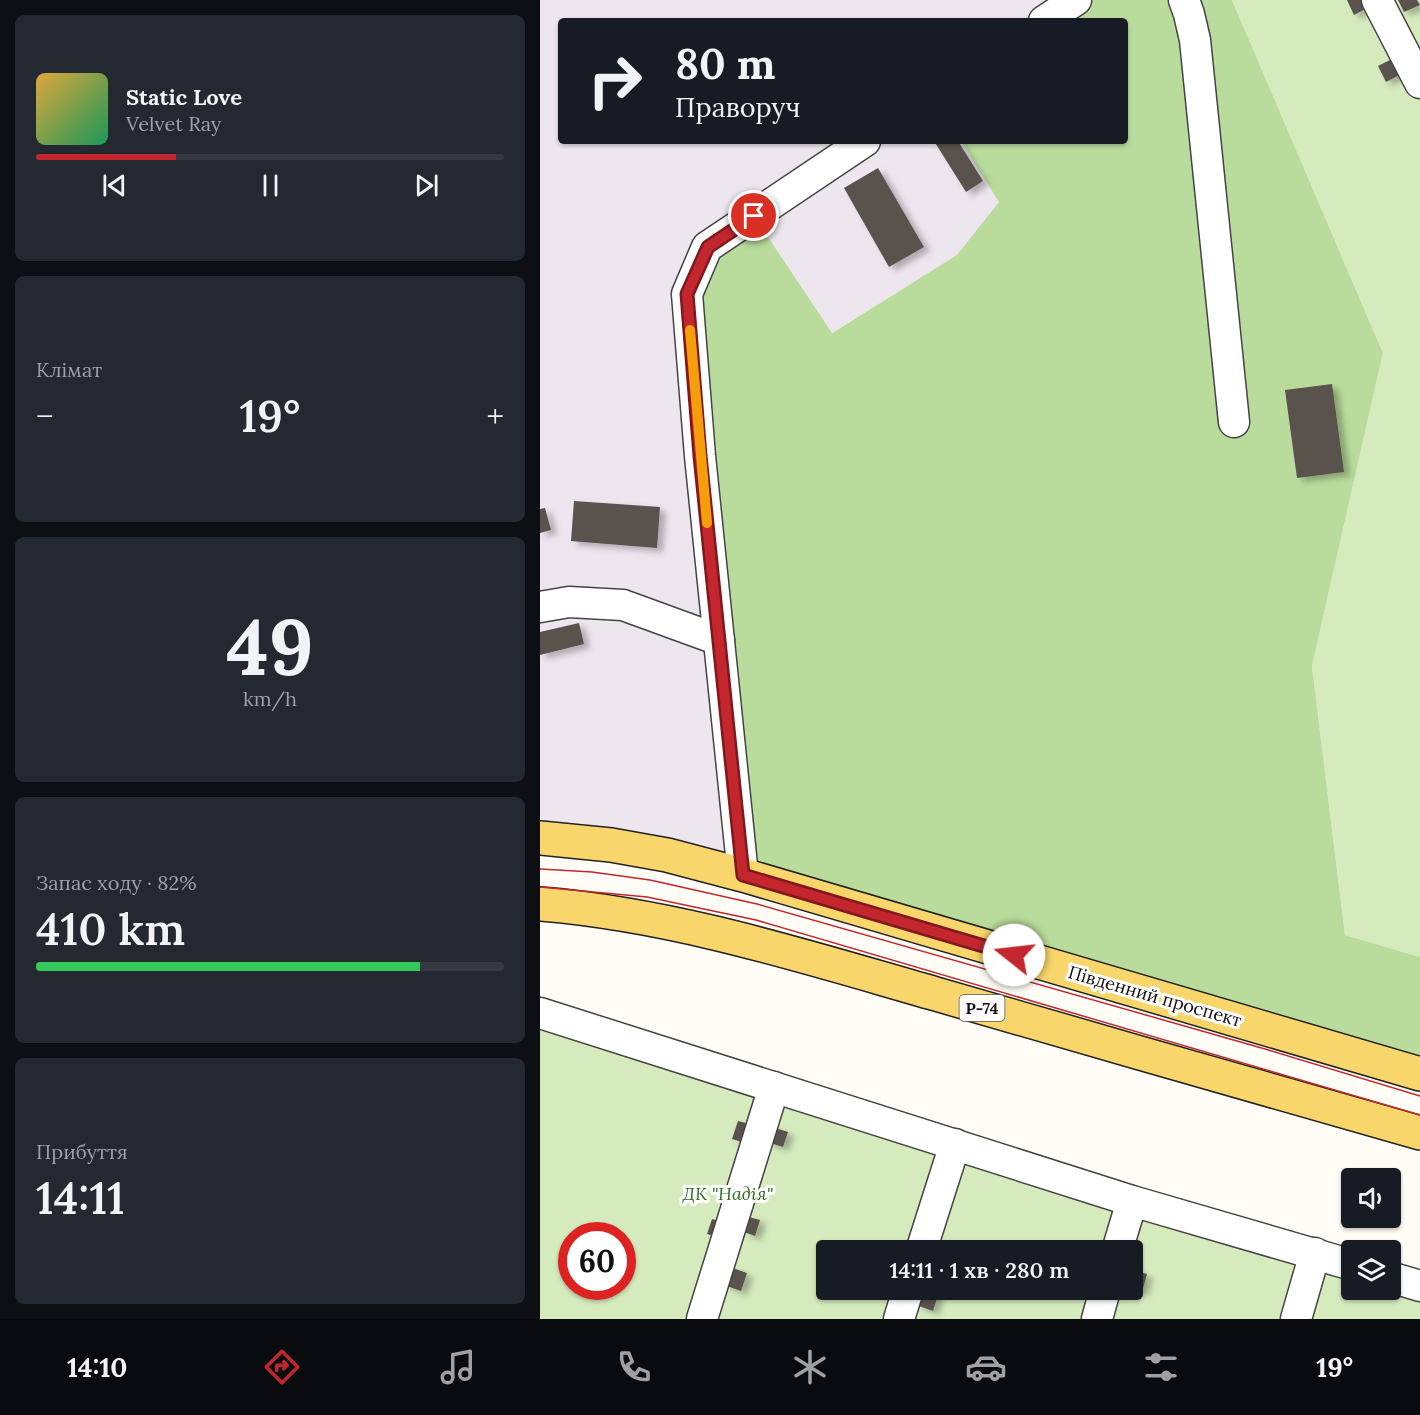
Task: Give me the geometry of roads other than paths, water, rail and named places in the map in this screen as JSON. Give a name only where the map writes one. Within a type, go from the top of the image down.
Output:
[{"type":"main road","name":"Південний проспект","points":[[540,838],[611,845],[667,855],[743,875],[1420,1074]]},
{"type":"main road","name":"Р-74","points":[[540,904],[658,919],[769,946],[1420,1133]]},
{"type":"lane","points":[[1049,18],[1076,0]]},
{"type":"lane","points":[[1184,0],[1196,40],[1234,422]]},
{"type":"lane","points":[[1377,0],[1420,83]]},
{"type":"lane","points":[[743,875],[700,456],[687,294],[708,247],[861,144]]},
{"type":"lane","points":[[540,607],[569,602],[623,604],[719,640]]},
{"type":"lane","points":[[540,1012],[1132,1201],[1341,1261]]},
{"type":"lane","points":[[702,1319],[774,1087]]},
{"type":"lane","points":[[924,1240],[955,1144]]},
{"type":"lane","points":[[1120,1240],[1132,1201]]},
{"type":"lane","points":[[1296,1319],[1315,1253]]},
{"type":"lane","points":[[1401,1280],[1420,1286]]},
{"type":"lane","points":[[899,1319],[905,1300]]},
{"type":"lane","points":[[1097,1319],[1102,1300]]},
{"type":"tram line","points":[[540,869],[592,872],[650,880],[757,904],[1265,1049],[1420,1096]]},
{"type":"tram line","points":[[540,887],[647,897],[756,920],[1420,1115]]},
{"type":"park label","name":"ДК \"Надія\"","points":[[728,1193]]}]
